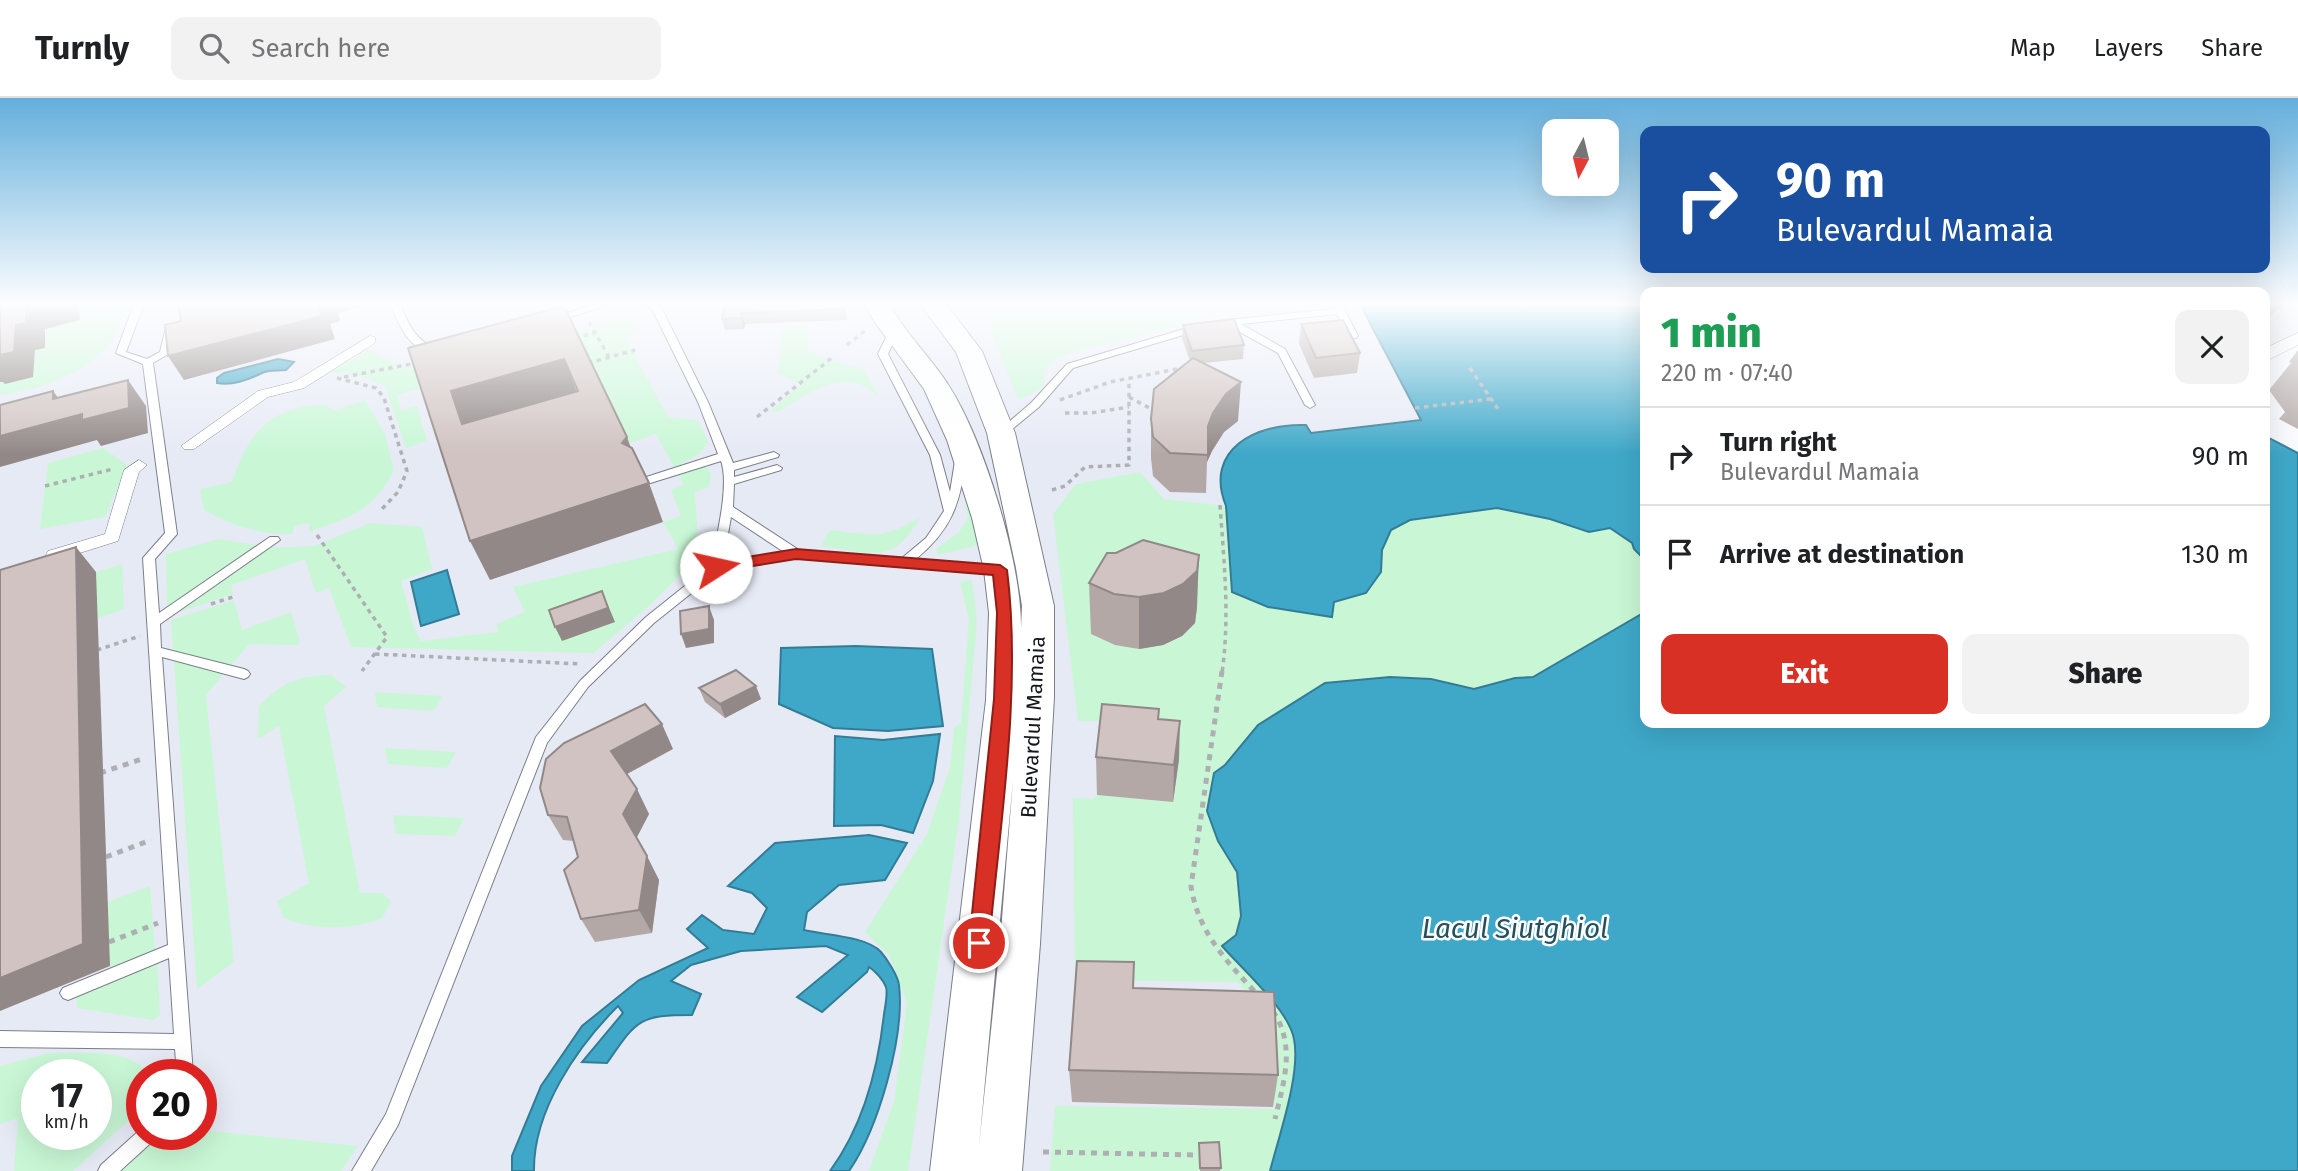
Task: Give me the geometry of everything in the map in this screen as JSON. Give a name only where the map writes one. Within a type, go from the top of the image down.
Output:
[{"type":"main road","name":"Bulevardul Mamaia","points":[[909,354],[981,437],[1032,568],[1038,606],[1037,696],[1020,944],[999,1171]]},
{"type":"main road","name":"Bulevardul Mamaia","points":[[953,1171],[1003,699],[1005,613],[1000,570],[987,518],[981,437],[969,354]]},
{"type":"street","points":[[189,446],[263,394],[299,385],[348,354]]},
{"type":"street","points":[[37,560],[112,537],[132,470],[139,465]]},
{"type":"lane","points":[[124,354],[148,362],[163,354]]},
{"type":"lane","points":[[679,354],[729,468],[727,509],[716,567]]},
{"type":"lane","points":[[883,354],[935,455],[950,513]]},
{"type":"lane","points":[[906,561],[936,536],[950,513],[959,477],[981,437],[1035,405],[1070,366],[1110,354]]},
{"type":"lane","points":[[1284,354],[1310,405]]},
{"type":"lane","points":[[148,362],[171,534],[149,558],[185,1059]]},
{"type":"lane","points":[[729,468],[774,455]]},
{"type":"lane","points":[[644,481],[724,456]]},
{"type":"lane","points":[[729,482],[777,468]]},
{"type":"lane","points":[[727,509],[796,554]]},
{"type":"lane","points":[[154,627],[274,540]]},
{"type":"lane","points":[[361,1171],[392,1119],[541,741],[584,684],[650,620],[716,567],[796,554],[1000,570]]},
{"type":"lane","points":[[155,651],[244,674]]},
{"type":"lane","points":[[68,993],[177,947]]},
{"type":"lane","points":[[0,1039],[184,1042]]},
{"type":"lane","points":[[107,1171],[130,1150]]},
{"type":"path","points":[[587,363],[620,354]]},
{"type":"path","points":[[757,417],[833,357]]},
{"type":"path","points":[[338,379],[416,363]]},
{"type":"path","points":[[1470,368],[1498,409]]},
{"type":"path","points":[[1049,405],[1086,390],[1177,369]]},
{"type":"path","points":[[312,377],[338,379],[376,388],[384,398],[407,471],[398,492],[382,510]]},
{"type":"path","points":[[1052,490],[1065,486],[1085,467],[1129,465],[1129,379]]},
{"type":"path","points":[[1129,397],[1161,414]]},
{"type":"path","points":[[1415,408],[1491,399]]},
{"type":"path","points":[[1065,414],[1129,407]]},
{"type":"path","points":[[45,486],[116,468]]},
{"type":"path","points":[[1220,505],[1227,595],[1227,637],[1191,886],[1193,908],[1203,933],[1259,995]]},
{"type":"path","points":[[317,535],[387,637],[362,671]]},
{"type":"path","points":[[97,650],[154,627]]},
{"type":"path","points":[[375,653],[602,666]]},
{"type":"path","points":[[100,773],[163,752]]},
{"type":"path","points":[[106,857],[169,833]]},
{"type":"path","points":[[109,942],[175,916]]},
{"type":"path","points":[[1268,1005],[1276,1014],[1287,1036],[1287,1063],[1275,1119]]},
{"type":"path","points":[[1043,1152],[1194,1155]]},
{"type":"shaded area","points":[[0,354],[1386,354],[1421,420],[1311,433],[1221,493],[1226,506],[1634,549],[1640,555],[1640,615],[1533,677],[1282,1013],[1270,1171],[0,1171]]},
{"type":"green space","points":[[31,354],[100,354],[80,369],[60,379],[20,392],[0,395],[0,382],[6,381]]},
{"type":"green space","points":[[361,354],[378,354],[394,363],[456,378],[397,395],[401,410],[417,406],[427,441],[406,448],[385,386],[352,373],[331,373]]},
{"type":"green space","points":[[488,354],[634,354],[668,417],[698,420],[708,442],[699,454],[681,464],[684,471],[703,466],[708,468],[711,477],[709,487],[695,492],[697,541],[691,560],[667,588],[594,653],[351,647],[329,588],[316,593],[305,559],[231,585],[233,594],[174,614],[269,548],[314,546],[370,523],[422,527],[432,569],[401,581],[414,628],[421,641],[499,632],[496,624],[525,612],[513,587],[678,549],[663,522],[681,516],[671,490],[684,485],[656,434],[626,444],[477,357]]},
{"type":"green space","points":[[780,354],[817,354],[863,369],[879,397],[866,387],[840,382],[815,390],[778,412],[771,412],[801,385],[778,373]]},
{"type":"green space","points":[[1000,354],[1068,354],[1055,360],[1044,371],[1045,382],[1037,391],[1018,399]]},
{"type":"green space","points":[[365,400],[385,434],[394,470],[378,495],[359,511],[309,532],[309,523],[294,526],[293,534],[247,528],[204,510],[200,489],[232,482],[254,436],[276,416],[307,406],[326,405],[333,411]]},
{"type":"green space","points":[[103,448],[127,465],[105,517],[40,529],[48,463]]},
{"type":"green space","points":[[1140,472],[1164,499],[1226,506],[1232,592],[1332,617],[1334,602],[1366,593],[1381,572],[1382,550],[1391,530],[1410,520],[1497,508],[1550,519],[1589,532],[1609,528],[1633,543],[1634,549],[1640,555],[1640,615],[1533,677],[1515,678],[1474,689],[1431,679],[1258,725],[1225,765],[1214,774],[1218,841],[1237,872],[1241,916],[1236,935],[1222,947],[1279,1010],[1293,1034],[1295,1047],[1292,1081],[1270,1171],[1050,1171],[1055,1106],[1274,1109],[1277,1030],[1238,982],[1075,980],[1073,798],[1093,799],[1097,795],[1173,802],[1179,759],[1106,721],[1078,721],[1053,514],[1076,484]]},
{"type":"green space","points":[[967,490],[978,545],[938,555],[936,549],[959,532],[968,518],[963,491]]},
{"type":"green space","points":[[920,517],[910,533],[890,550],[866,553],[821,546],[830,530],[886,533]]},
{"type":"green space","points":[[218,539],[256,545],[167,607],[166,554]]},
{"type":"green space","points":[[122,564],[124,609],[96,619],[96,572]]},
{"type":"green space","points":[[972,580],[977,623],[959,819],[908,1171],[869,1171],[894,1101],[907,1003],[889,955],[865,932],[927,834],[950,767],[954,727],[961,724],[969,620],[960,582]]},
{"type":"green space","points":[[234,600],[242,630],[291,612],[300,642],[298,645],[249,644],[206,695],[234,962],[197,989],[171,620]]},
{"type":"green space","points":[[331,675],[346,687],[324,706],[360,893],[383,893],[391,902],[382,918],[346,927],[320,927],[284,918],[277,901],[309,883],[279,726],[258,739],[259,706],[268,698],[291,682]]},
{"type":"green space","points":[[375,692],[443,696],[434,711],[377,707]]},
{"type":"green space","points":[[385,748],[456,752],[447,768],[388,764]]},
{"type":"green space","points":[[393,815],[464,818],[455,836],[396,834]]},
{"type":"green space","points":[[150,886],[155,950],[110,969],[107,902]]},
{"type":"green space","points":[[157,961],[160,1015],[153,1020],[77,1008],[76,995]]},
{"type":"green space","points":[[49,1053],[103,1053],[129,1059],[126,1059],[126,1123],[112,1135],[112,1059],[26,1059]]},
{"type":"green space","points":[[21,1060],[21,1150],[96,1150],[73,1171],[14,1171],[18,1118],[0,1124],[0,1066]]},
{"type":"green space","points":[[217,1132],[358,1146],[341,1171],[116,1171],[140,1150],[217,1150]]},
{"type":"water","points":[[1386,354],[1640,354],[1640,555],[1632,543],[1610,528],[1589,532],[1550,519],[1497,508],[1410,520],[1391,530],[1382,550],[1381,572],[1366,593],[1334,602],[1332,617],[1268,607],[1232,592],[1226,506],[1221,486],[1222,469],[1228,455],[1239,443],[1270,429],[1288,426],[1306,425],[1311,433],[1421,420]]},
{"type":"water","points":[[278,359],[294,362],[286,370],[264,372],[235,383],[217,383],[217,378],[224,373]]},
{"type":"water","name":"Lacul Siutghiol","points":[[2270,439],[2298,453],[2298,1171],[1270,1171],[1292,1087],[1294,1039],[1283,1015],[1264,990],[1222,946],[1236,935],[1241,916],[1237,872],[1218,841],[1207,811],[1214,773],[1225,765],[1258,725],[1325,683],[1390,677],[1431,679],[1474,689],[1515,678],[1533,677],[1640,615],[1640,728],[2270,728]]},
{"type":"water","points":[[447,570],[459,614],[421,626],[411,582]]},
{"type":"water","points":[[856,646],[932,649],[943,726],[888,731],[833,728],[779,704],[781,648]]},
{"type":"water","points":[[940,734],[933,781],[913,833],[881,825],[834,826],[835,736],[883,740]]},
{"type":"water","points":[[869,835],[907,843],[885,880],[839,885],[807,912],[804,930],[856,939],[874,947],[889,963],[899,985],[898,1030],[887,1082],[870,1132],[849,1171],[830,1171],[852,1135],[867,1096],[878,1055],[887,990],[881,978],[869,967],[867,972],[822,1012],[797,997],[848,955],[826,946],[741,951],[691,965],[671,981],[701,994],[692,1015],[649,1019],[640,1023],[625,1037],[607,1063],[582,1062],[623,1013],[618,1006],[587,1041],[560,1081],[541,1126],[534,1171],[512,1171],[512,1156],[541,1086],[582,1026],[639,980],[708,948],[687,929],[702,915],[723,930],[754,934],[767,908],[752,893],[728,886],[775,843]]},
{"type":"building","points":[[410,354],[587,354],[627,437],[622,443],[632,448],[649,483],[470,541]],"holes":[[[564,359],[578,391],[462,424],[451,391]]]},
{"type":"building","points":[[1314,354],[1351,354],[1316,358]]},
{"type":"building","points":[[1193,358],[1241,382],[1226,394],[1213,413],[1208,426],[1208,455],[1170,453],[1153,437],[1151,419],[1154,389]]},
{"type":"building","points":[[128,380],[129,408],[82,420],[82,414],[0,436],[0,405],[53,391],[53,399]]},
{"type":"building","points":[[1143,540],[1199,555],[1197,571],[1183,584],[1164,593],[1139,597],[1114,594],[1089,583],[1107,553],[1116,553]]},
{"type":"building","points":[[76,547],[83,944],[0,978],[0,570]]},
{"type":"building","points":[[602,591],[608,608],[555,627],[549,610]]},
{"type":"building","points":[[709,606],[709,629],[681,634],[680,611]]},
{"type":"building","points":[[736,670],[756,686],[720,704],[699,688]]},
{"type":"building","points":[[645,704],[662,724],[611,751],[637,789],[623,814],[647,856],[639,910],[581,919],[564,870],[578,857],[567,817],[548,815],[540,788],[546,759],[564,743]]},
{"type":"building","points":[[1102,704],[1159,709],[1158,719],[1180,721],[1174,765],[1096,757]]},
{"type":"building","points":[[1077,961],[1134,962],[1133,988],[1274,992],[1278,1075],[1069,1070]]},
{"type":"building","points":[[1219,1142],[1221,1168],[1200,1168],[1199,1143]]},
{"type":"route","points":[[716,567],[796,554],[1000,570],[1005,613],[1003,699],[979,943]]}]
